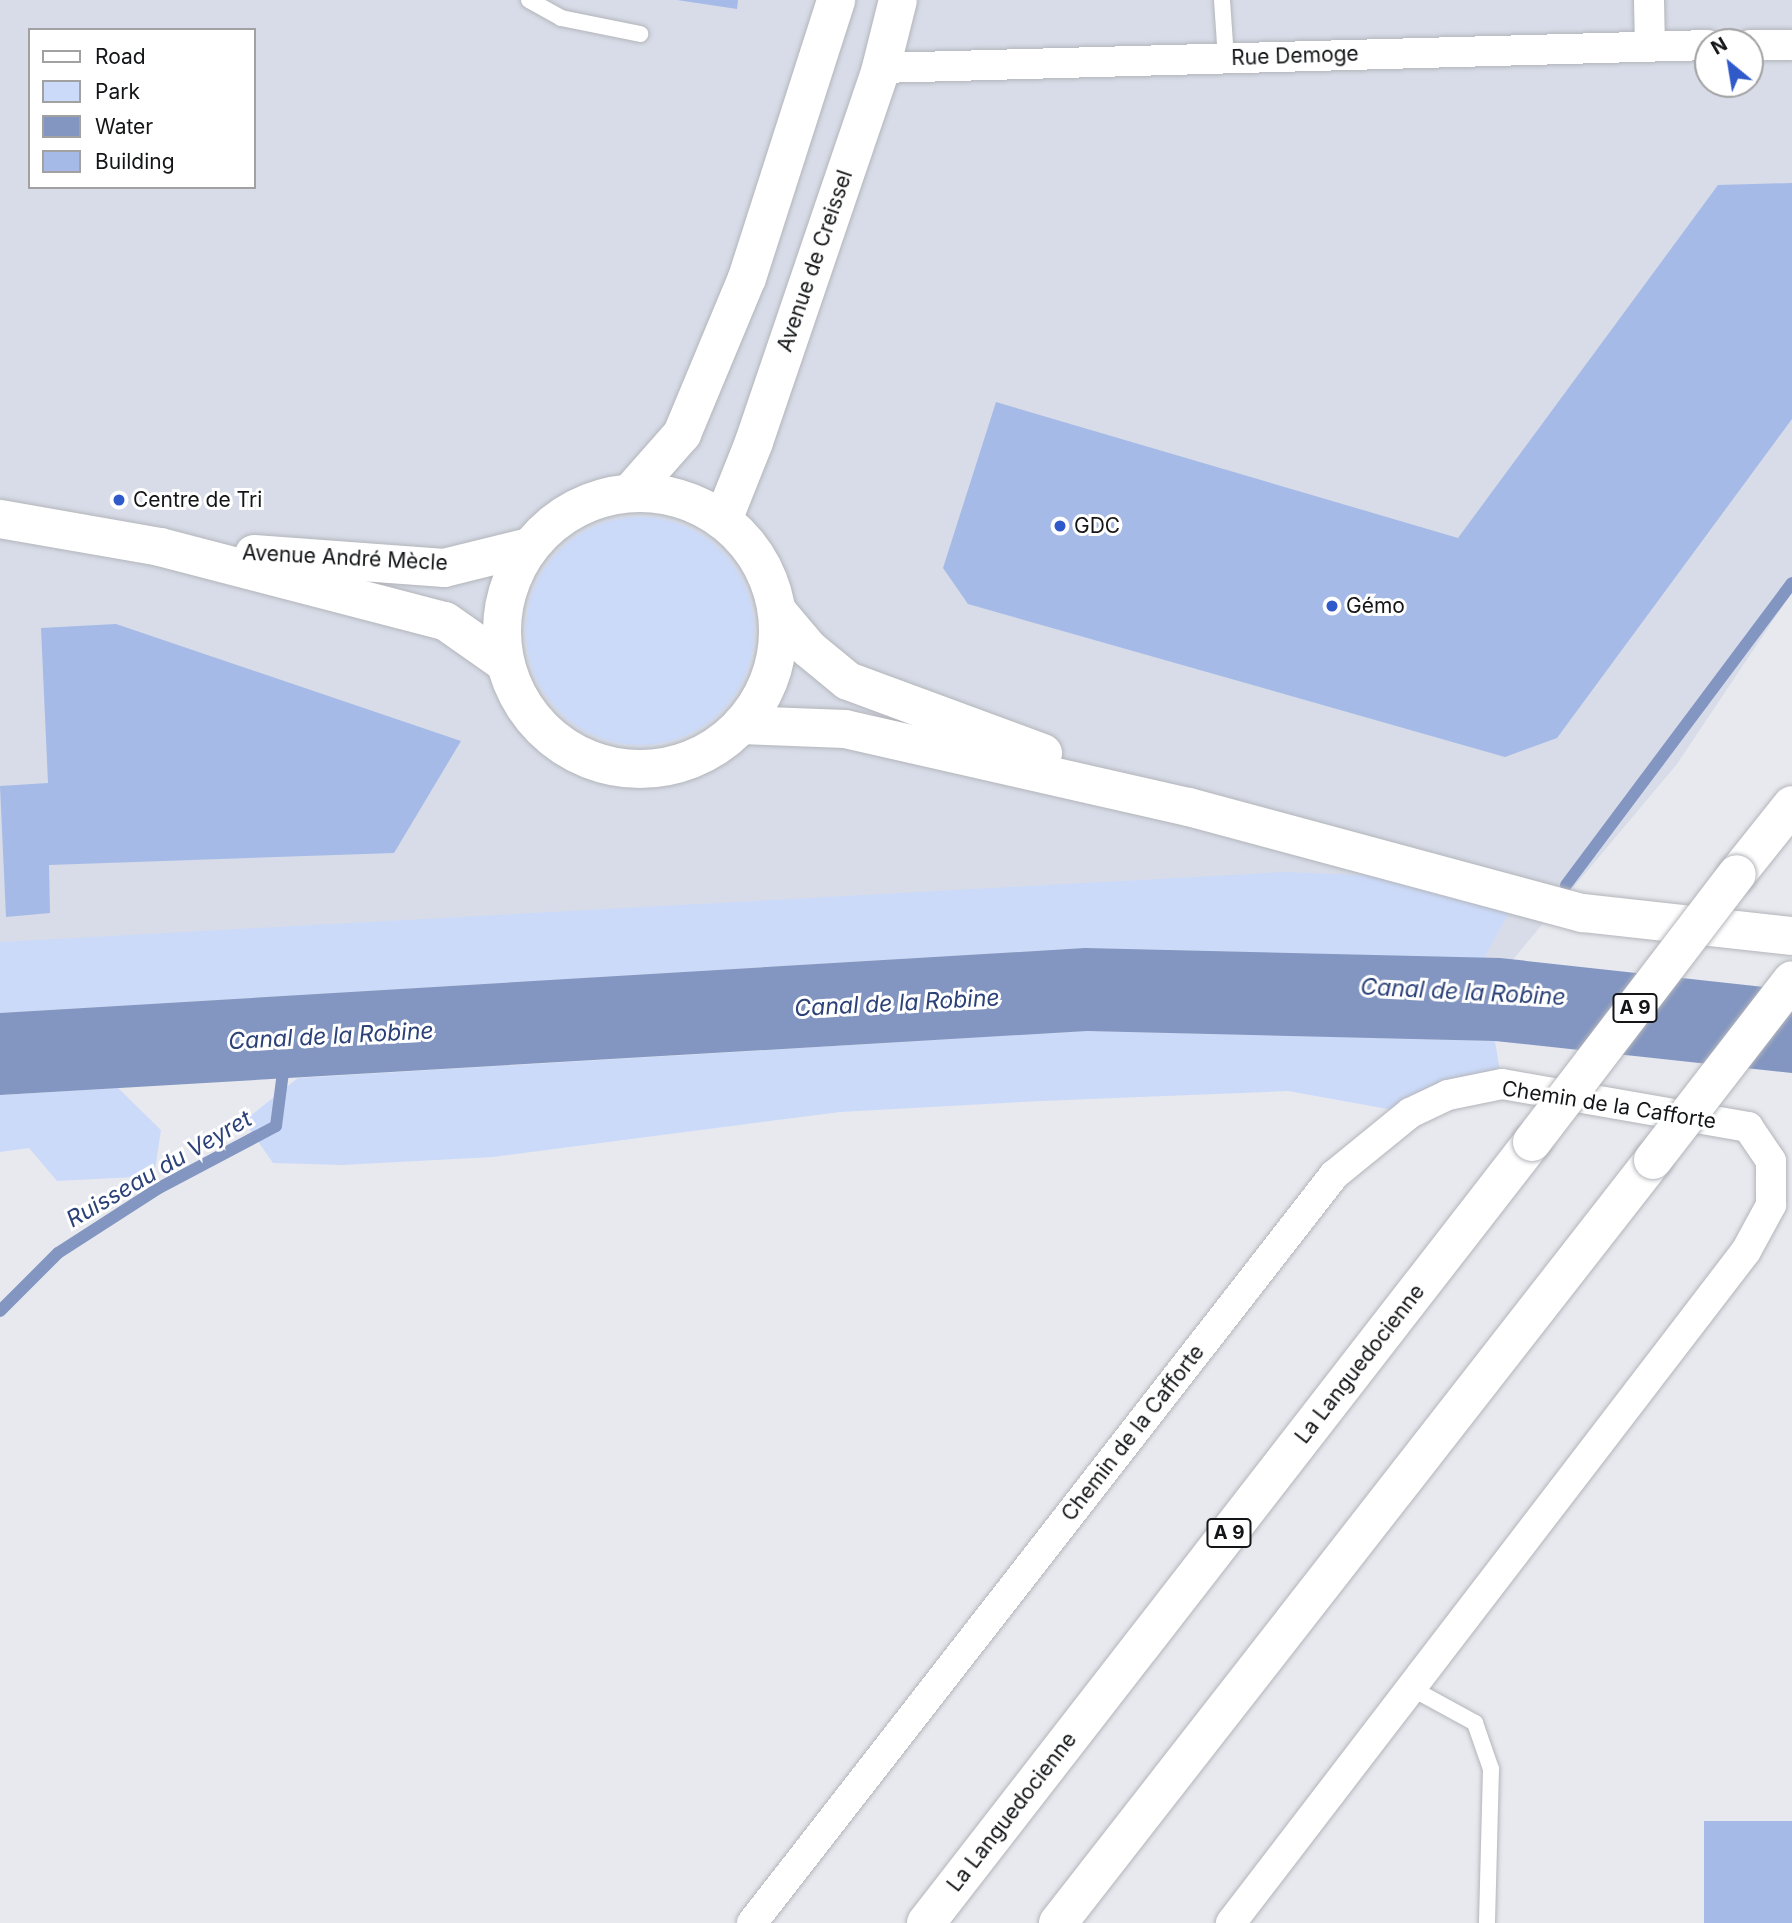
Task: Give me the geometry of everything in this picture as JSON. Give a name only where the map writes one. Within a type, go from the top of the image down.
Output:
[{"type":"main road","points":[[630,493],[682,434],[747,278],[836,0]]},
{"type":"main road","name":"Avenue de Creissel","points":[[723,520],[754,442],[881,68],[898,0]]},
{"type":"main road","points":[[630,493],[683,500],[723,520],[755,555],[767,576],[777,611],[776,652],[764,691],[741,724],[708,751],[668,766],[615,766],[584,758],[548,735],[521,703],[505,663],[501,623],[507,596],[529,547],[558,520],[592,501],[630,493]]},
{"type":"main road","name":"Avenue André Mècle","points":[[0,519],[160,547],[445,621],[505,663]]},
{"type":"main road","name":"Avenue André Mècle","points":[[160,547],[444,568],[529,547]]},
{"type":"main road","points":[[777,611],[809,649],[848,681],[1189,807]]},
{"type":"main road","points":[[741,724],[845,729],[1189,807],[1583,913],[1792,936]]},
{"type":"main road","name":"La Languedocienne","points":[[926,1923],[1792,805]]},
{"type":"main road","points":[[1058,1923],[1792,979]]},
{"type":"street","points":[[1649,0],[1650,46]]},
{"type":"street","name":"Rue Demoge","points":[[881,68],[1694,45]]},
{"type":"street","points":[[1764,45],[1792,45]]},
{"type":"street","name":"Chemin de la Cafforte","points":[[752,1923],[1334,1175],[1410,1113],[1448,1095],[1502,1084],[1748,1127],[1770,1161],[1771,1205],[1746,1251],[1413,1689],[1231,1923]]},
{"type":"lane","points":[[529,0],[561,18],[640,34]]},
{"type":"lane","points":[[1222,0],[1226,58]]},
{"type":"lane","points":[[1413,1689],[1475,1723],[1491,1769],[1487,1923]]},
{"type":"shaded area","points":[[0,0],[1792,0],[1792,592],[1677,764],[1442,1044],[0,1043]]},
{"type":"green space","points":[[640,517],[662,519],[694,530],[721,550],[741,577],[752,609],[752,653],[741,685],[721,712],[694,732],[662,743],[640,745],[618,743],[586,732],[559,712],[539,685],[528,653],[526,631],[528,609],[539,577],[559,550],[586,530],[618,519]]},
{"type":"green space","points":[[1285,872],[1459,879],[1519,895],[1484,958],[1085,948],[0,1013],[0,942]]},
{"type":"green space","points":[[1086,1031],[1495,1041],[1502,1084],[1410,1113],[1288,1091],[1041,1101],[840,1112],[493,1157],[342,1165],[273,1163],[244,1121],[298,1078]]},
{"type":"green space","points":[[118,1088],[161,1130],[154,1176],[57,1181],[29,1148],[0,1152],[0,1095]]},
{"type":"water","name":"Canal de la Robine","points":[[1085,948],[1500,958],[1792,990],[1792,1073],[1495,1041],[1087,1031],[0,1095],[0,1013]]},
{"type":"building","points":[[677,0],[738,0],[737,9]]},
{"type":"building","points":[[1792,183],[1792,419],[1557,738],[1505,757],[968,604],[943,568],[996,402],[1458,538],[1718,185]]},
{"type":"building","points":[[116,624],[461,741],[394,853],[49,865],[50,913],[6,917],[0,786],[48,783],[41,628]]},
{"type":"building","points":[[1704,1821],[1792,1821],[1792,1923],[1704,1923]]},
{"type":"waterway","points":[[1566,885],[1792,583]]},
{"type":"waterway","name":"Ruisseau du Veyret","points":[[0,1311],[58,1253],[159,1188],[276,1126],[284,1064]]},
{"type":"place","name":"Centre de Tri","points":[[119,500]]},
{"type":"place","name":"GDC","points":[[1060,526]]},
{"type":"place","name":"Gémo","points":[[1332,606]]}]
